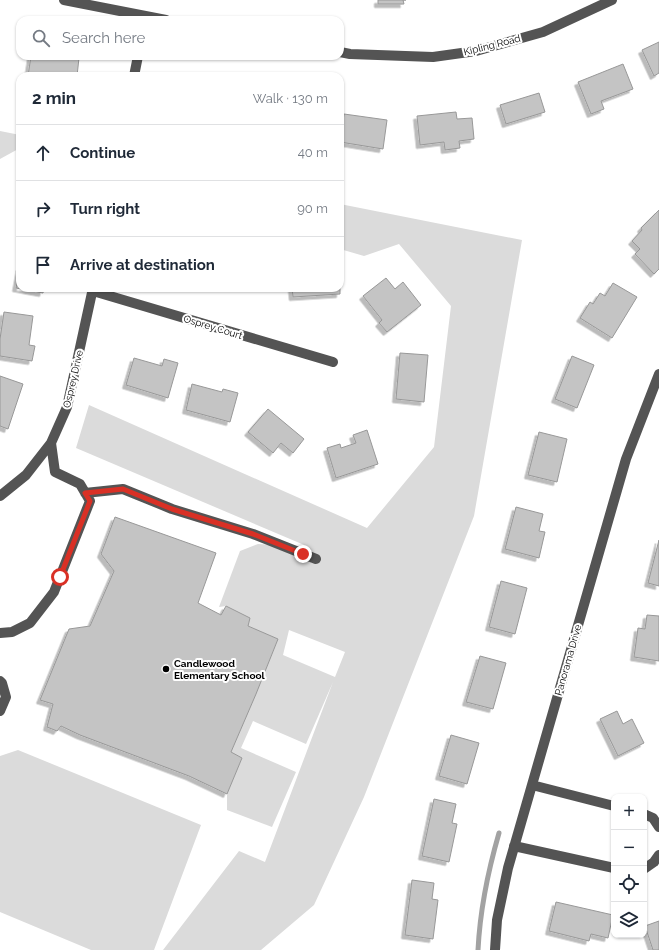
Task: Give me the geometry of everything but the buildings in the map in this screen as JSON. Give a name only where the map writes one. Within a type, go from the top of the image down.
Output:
[{"type":"street","points":[[64,0],[136,16]]},
{"type":"street","name":"Kipling Road","points":[[344,53],[433,57],[476,51],[543,32],[612,0]]},
{"type":"street","points":[[135,72],[137,60]]},
{"type":"street","name":"Osprey Drive","points":[[0,496],[26,475],[51,443],[67,407],[93,292]]},
{"type":"street","name":"Osprey Court","points":[[100,292],[333,362]]},
{"type":"street","name":"Panorama Drive","points":[[495,950],[497,920],[514,846],[626,459],[659,374]]},
{"type":"street","points":[[0,633],[12,632],[30,623],[54,592],[90,501],[80,484],[56,472],[51,443]]},
{"type":"street","points":[[85,493],[123,489],[172,509],[253,534],[316,559]]},
{"type":"street","points":[[0,681],[6,697],[0,711]]},
{"type":"street","points":[[532,785],[611,805]]},
{"type":"street","points":[[647,815],[653,818],[659,827]]},
{"type":"street","points":[[514,846],[611,867]]},
{"type":"street","points":[[647,867],[654,862],[659,855]]},
{"type":"shaded area","points":[[0,131],[16,134],[16,150],[0,159]]},
{"type":"shaded area","points":[[344,205],[522,240],[474,516],[364,797],[314,905],[261,950],[163,950],[239,851],[265,862],[333,682],[306,744],[253,721],[241,748],[296,772],[272,827],[227,810],[227,794],[242,758],[231,752],[278,639],[248,626],[250,618],[226,606],[219,607],[240,551],[258,544],[309,547],[76,448],[89,405],[367,528],[434,447],[451,306],[399,244],[364,256],[344,250]],"holes":[[[289,630],[345,652],[335,677],[283,655]]]},
{"type":"shaded area","points":[[18,750],[201,825],[154,950],[91,950],[0,912],[0,756]]},
{"type":"waterway","points":[[478,950],[485,891],[499,833]]},
{"type":"place","name":"Candlewood Elementary School","points":[[166,669]]},
{"type":"route","points":[[60,577],[90,501],[85,493],[123,489],[172,509],[253,534],[303,554]]}]
